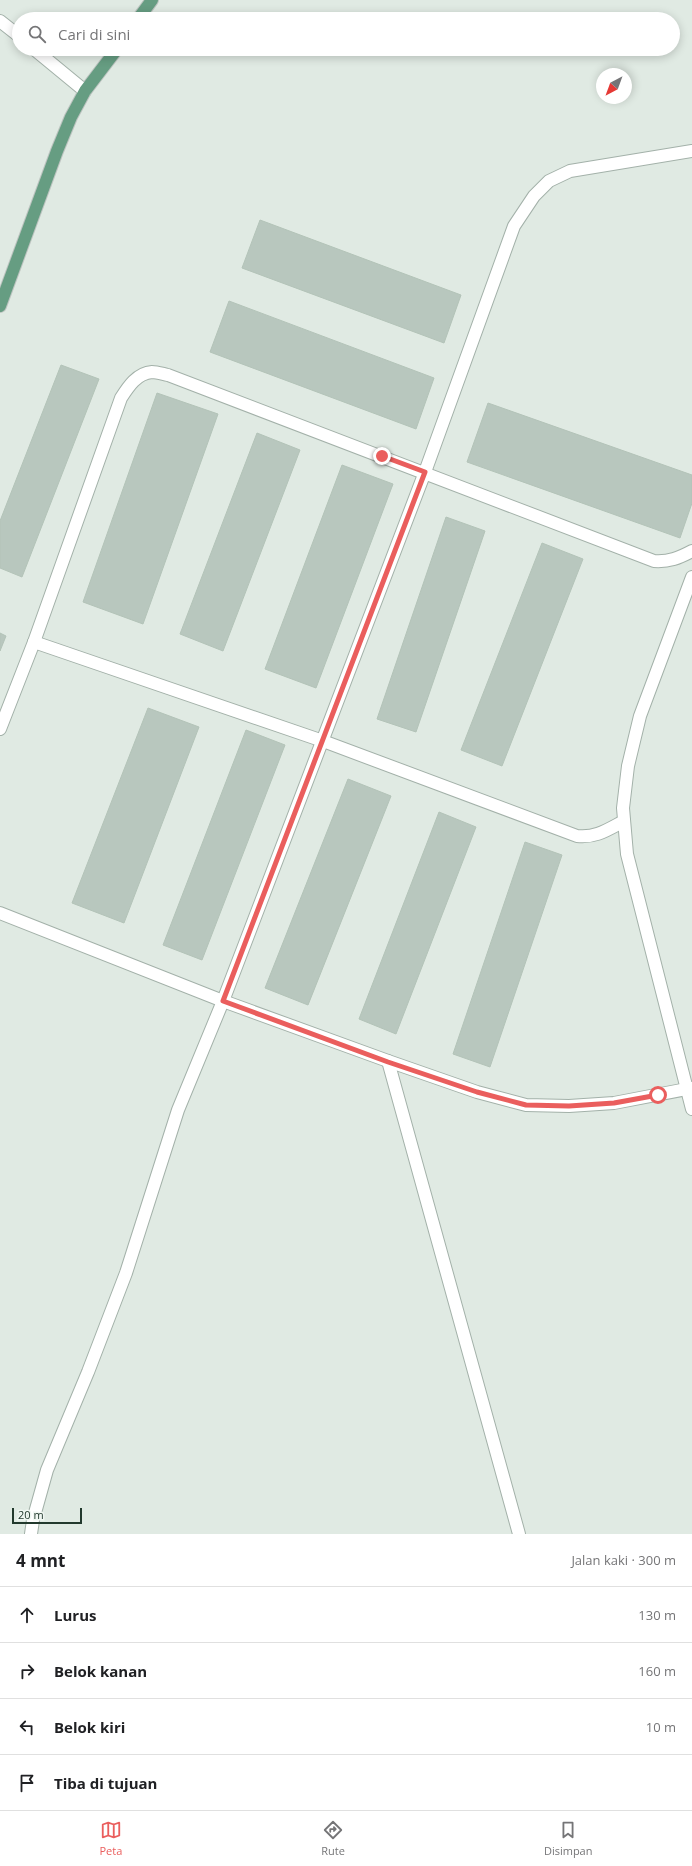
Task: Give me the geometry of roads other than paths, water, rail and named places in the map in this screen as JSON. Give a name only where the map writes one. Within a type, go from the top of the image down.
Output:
[{"type":"main road","points":[[143,12],[152,0]]},
{"type":"main road","points":[[0,306],[71,117],[86,91],[112,56]]},
{"type":"street","points":[[0,21],[12,30]]},
{"type":"street","points":[[43,56],[86,91]]},
{"type":"street","points":[[31,1534],[32,1520],[46,1470],[88,1372],[126,1273],[178,1110],[223,1001],[323,741],[425,472],[514,226],[534,196],[549,181],[570,171],[692,152]]},
{"type":"street","points":[[0,728],[34,642],[121,398],[129,386],[138,377],[152,372],[168,375],[425,472],[654,561],[666,562],[677,559],[692,551]]},
{"type":"street","points":[[692,577],[640,716],[628,766],[623,808],[627,854],[689,1089],[692,1109]]},
{"type":"street","points":[[34,642],[323,741],[577,836],[589,837],[602,833],[624,821]]},
{"type":"street","points":[[0,913],[223,1001],[388,1062],[477,1092],[526,1105],[569,1106],[614,1103],[689,1089]]},
{"type":"street","points":[[388,1062],[519,1534]]}]
